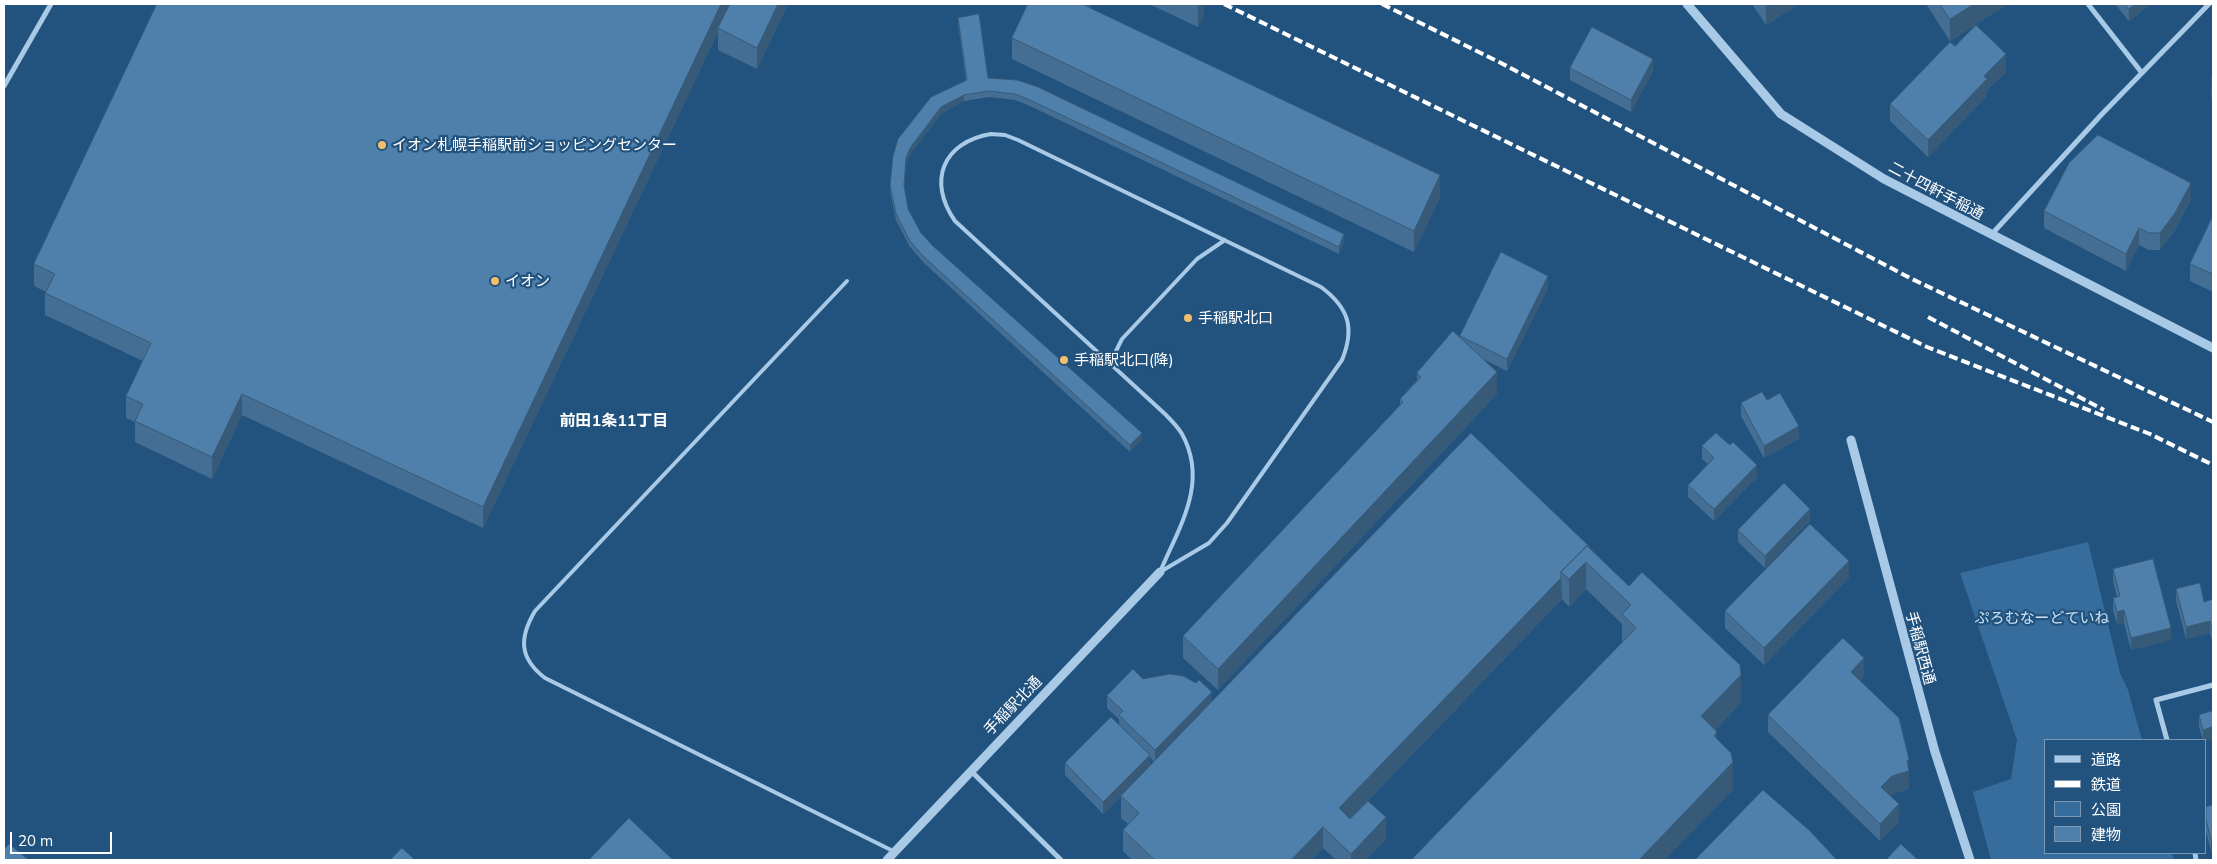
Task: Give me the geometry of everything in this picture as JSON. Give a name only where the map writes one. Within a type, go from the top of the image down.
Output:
[{"type":"street","points":[[4,86],[51,4]]},
{"type":"street","name":"二十四軒手稲通","points":[[1687,4],[1780,114],[1884,179],[2213,348]]},
{"type":"street","points":[[2088,4],[2142,73]]},
{"type":"street","points":[[1990,235],[2209,4]]},
{"type":"street","name":"手稲駅西通","points":[[1851,440],[1932,742],[1970,860]]},
{"type":"street","name":"手稲駅北通","points":[[887,860],[1160,572]]},
{"type":"street","points":[[2167,739],[2156,700],[2213,685]]},
{"type":"street","points":[[971,771],[1061,860]]},
{"type":"lane","points":[[991,134],[1006,135],[1225,240],[1321,287],[1332,295],[1347,317],[1349,330],[1347,346],[1342,360],[1227,523],[1210,543],[1160,572],[1190,504],[1194,470],[1190,449],[1181,432],[1165,414],[955,221],[948,210],[940,189],[944,164],[952,152],[977,136],[991,134]]},
{"type":"lane","points":[[1114,366],[1116,352],[1122,339],[1197,259],[1225,240]]},
{"type":"lane","points":[[847,281],[535,611],[527,624],[524,638],[526,654],[532,668],[545,678],[895,852]]},
{"type":"green space","name":"ぷろむなーどていね","points":[[2088,542],[2120,673],[2128,690],[2142,739],[2044,739],[2044,854],[2172,854],[2174,860],[1991,860],[1973,792],[2011,779],[2017,740],[1960,573]]},
{"type":"building","name":"イオン札幌手稲駅前ショッピングセンター","points":[[157,4],[721,4],[483,507],[242,394],[212,457],[135,421],[143,404],[126,396],[151,343],[45,293],[55,274],[34,264]]},
{"type":"building","points":[[730,4],[778,4],[757,48],[718,28]]},
{"type":"building","points":[[1028,4],[1082,4],[1440,175],[1414,231],[1012,38]]},
{"type":"building","points":[[1940,4],[1974,4],[1950,19]]},
{"type":"building","points":[[2125,4],[2135,4],[2129,9]]},
{"type":"building","points":[[979,14],[988,78],[1017,80],[1038,87],[1344,234],[1339,247],[1015,94],[989,91],[964,95],[941,107],[910,148],[906,158],[904,185],[908,209],[921,233],[933,246],[1142,433],[1130,445],[924,257],[910,241],[896,214],[890,185],[893,156],[898,139],[931,97],[967,80],[958,18]]},
{"type":"building","points":[[1976,25],[2006,54],[1984,76],[1987,79],[1928,140],[1890,104],[1950,42],[1955,46]]},
{"type":"building","points":[[1592,27],[1653,59],[1631,100],[1570,68]]},
{"type":"building","points":[[2213,73],[2213,98],[2211,80]]},
{"type":"building","points":[[2098,135],[2191,183],[2175,213],[2160,233],[2149,233],[2139,228],[2126,254],[2044,211],[2069,163]]},
{"type":"building","points":[[2213,218],[2213,274],[2190,264]]},
{"type":"building","points":[[1501,252],[1548,276],[1507,359],[1460,336]]},
{"type":"building","points":[[1453,331],[1497,372],[1218,669],[1183,636],[1403,402],[1400,399],[1421,377],[1417,373]]},
{"type":"building","points":[[1762,392],[1767,400],[1780,393],[1799,426],[1764,446],[1741,403]]},
{"type":"building","points":[[1471,433],[1591,548],[1587,546],[1561,572],[1561,578],[1339,808],[1350,819],[1368,801],[1386,817],[1351,854],[1323,827],[1291,860],[1155,860],[1123,830],[1139,813],[1121,796]]},
{"type":"building","points":[[1716,433],[1730,445],[1733,442],[1757,465],[1714,509],[1688,485],[1714,458],[1702,446]]},
{"type":"building","points":[[1784,483],[1810,509],[1765,556],[1738,530]]},
{"type":"building","points":[[1810,524],[1849,561],[1764,648],[1725,611]]},
{"type":"building","points":[[1587,546],[1629,586],[1642,572],[1740,665],[1741,675],[1701,716],[1717,732],[1714,736],[1731,753],[1733,762],[1639,860],[1411,860],[1636,628],[1622,614],[1631,605],[1586,562],[1569,579],[1561,572]]},
{"type":"building","points":[[2153,559],[2171,628],[2131,638],[2124,610],[2117,612],[2113,598],[2120,596],[2113,569]]},
{"type":"building","points":[[2200,583],[2204,602],[2213,599],[2213,633],[2210,621],[2186,627],[2176,589]]},
{"type":"building","points":[[1843,638],[1864,658],[1851,672],[1899,718],[1909,759],[1907,761],[1909,771],[1892,776],[1881,787],[1899,804],[1880,824],[1768,715]]},
{"type":"building","points":[[1133,669],[1143,679],[1170,674],[1183,676],[1196,683],[1199,680],[1212,692],[1155,750],[1119,715],[1123,711],[1107,696]]},
{"type":"building","points":[[2213,711],[2213,733],[2212,727],[2203,730],[2199,715]]},
{"type":"building","points":[[1111,717],[1150,755],[1103,802],[1065,763]]},
{"type":"building","points":[[1763,790],[1809,830],[1837,860],[1695,860]]},
{"type":"building","points":[[2213,805],[2213,839],[2211,839],[2207,824],[2207,807]]},
{"type":"building","points":[[629,818],[673,860],[589,860]]},
{"type":"building","points":[[9,844],[29,860],[4,860],[4,850]]},
{"type":"building","points":[[1901,844],[1918,860],[1886,860]]},
{"type":"building","points":[[402,848],[415,860],[390,860]]},
{"type":"railway","points":[[1224,4],[1927,347],[2150,434],[2213,465]]},
{"type":"railway","points":[[1382,4],[1501,63],[1910,278],[2213,422]]},
{"type":"railway","points":[[1928,317],[2104,410]]},
{"type":"place","name":"イオン札幌手稲駅前ショッピングセンター","points":[[382,145]]},
{"type":"place","name":"イオン","points":[[495,281]]},
{"type":"place","name":"手稲駅北口","points":[[1188,318]]},
{"type":"place","name":"手稲駅北口(降)","points":[[1064,360]]},
{"type":"district","name":"前田1条11丁目","points":[[614,421]]}]
